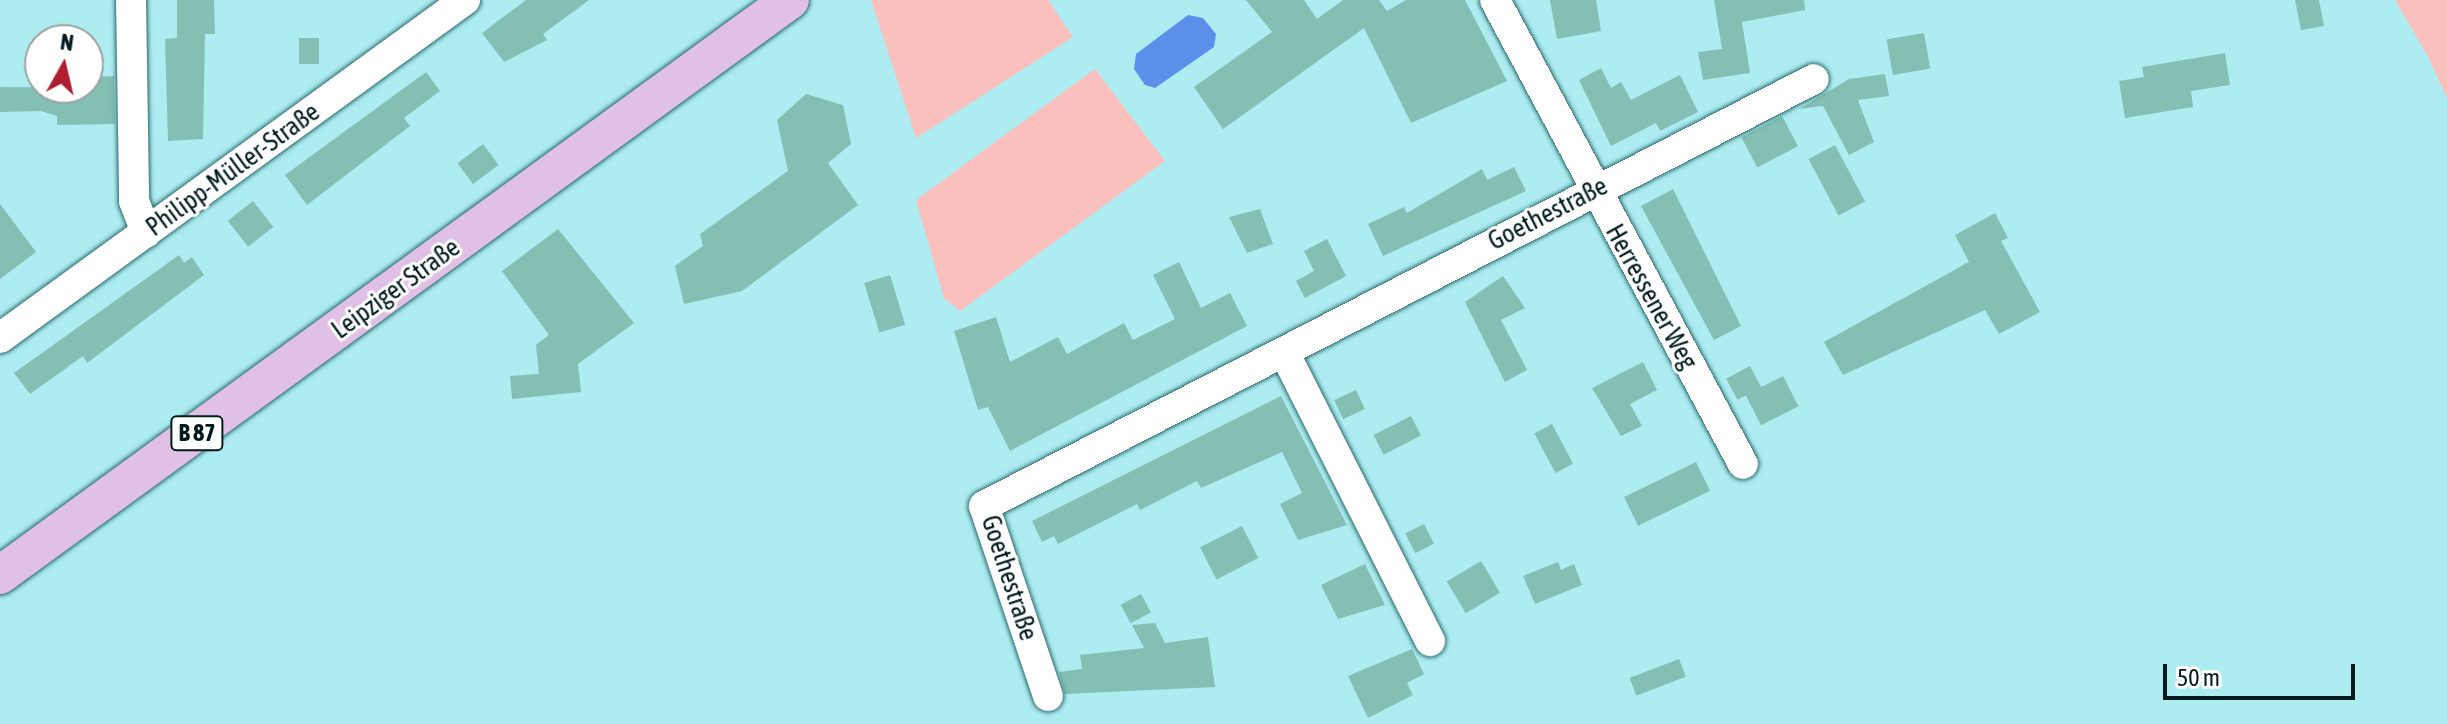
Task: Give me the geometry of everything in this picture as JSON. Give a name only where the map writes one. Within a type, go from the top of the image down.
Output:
[{"type":"main road","name":"Leipziger Straße","points":[[0,575],[790,0]]},
{"type":"street","points":[[131,0],[134,201],[146,233]]},
{"type":"street","name":"Philipp-Müller-Straße","points":[[0,338],[465,0]]},
{"type":"street","name":"Herressener Weg","points":[[1495,0],[1593,191],[1743,464]]},
{"type":"street","name":"Goethestraße","points":[[1048,696],[984,506],[1814,79]]},
{"type":"street","points":[[1284,352],[1430,641]]},
{"type":"shaded area","points":[[871,0],[1048,0],[1073,37],[916,138]]},
{"type":"shaded area","points":[[2395,0],[2447,0],[2447,98],[2428,57]]},
{"type":"shaded area","points":[[1095,69],[1165,161],[960,311],[944,298],[916,200]]},
{"type":"water","points":[[1188,15],[1203,18],[1216,34],[1214,47],[1155,88],[1145,85],[1134,69],[1136,54]]},
{"type":"building","points":[[177,0],[214,0],[215,34],[205,34],[203,139],[168,141],[165,39],[177,38]]},
{"type":"building","points":[[526,0],[589,0],[543,34],[547,40],[504,62],[482,33]]},
{"type":"building","points":[[1246,0],[1304,0],[1317,19],[1343,0],[1379,0],[1387,11],[1406,0],[1465,0],[1507,81],[1411,123],[1364,28],[1223,129],[1194,87],[1272,32]]},
{"type":"building","points":[[1550,0],[1596,0],[1601,31],[1557,39]]},
{"type":"building","points":[[1714,0],[1804,0],[1805,10],[1742,22],[1750,73],[1703,80],[1698,52],[1722,49]]},
{"type":"building","points":[[2295,0],[2319,0],[2324,26],[2301,30]]},
{"type":"building","points":[[1924,33],[1930,68],[1893,75],[1887,40]]},
{"type":"building","points":[[299,38],[319,38],[319,64],[299,64]]},
{"type":"building","points":[[2225,53],[2230,85],[2191,91],[2193,107],[2125,118],[2119,81],[2144,77],[2142,67]]},
{"type":"building","points":[[1601,68],[1611,88],[1621,82],[1631,100],[1680,75],[1698,112],[1660,131],[1656,123],[1611,146],[1579,80]]},
{"type":"building","points":[[426,72],[440,91],[404,118],[410,126],[307,205],[285,175]]},
{"type":"building","points":[[1885,74],[1889,96],[1858,100],[1874,142],[1849,155],[1823,106],[1799,109],[1849,79]]},
{"type":"building","points":[[104,76],[114,76],[115,124],[57,125],[57,116],[41,111],[0,112],[0,87],[24,87],[24,104],[104,104]]},
{"type":"building","points":[[806,94],[843,105],[851,144],[828,163],[858,205],[742,291],[684,304],[675,266],[703,246],[700,234],[788,171],[777,120]]},
{"type":"building","points":[[1782,116],[1798,146],[1757,168],[1741,138]]},
{"type":"building","points":[[483,144],[499,165],[473,184],[457,163]]},
{"type":"building","points":[[1835,145],[1865,202],[1839,216],[1809,159]]},
{"type":"building","points":[[1514,167],[1526,191],[1383,256],[1368,224],[1404,207],[1407,213],[1482,169],[1487,180]]},
{"type":"building","points":[[1673,189],[1741,326],[1714,340],[1641,206]]},
{"type":"building","points":[[253,201],[273,227],[248,247],[228,221]]},
{"type":"building","points":[[0,204],[36,252],[0,279]]},
{"type":"building","points":[[1260,209],[1273,244],[1247,253],[1229,217]]},
{"type":"building","points":[[1995,213],[2008,238],[2001,241],[2040,312],[1999,334],[1985,310],[1843,375],[1824,342],[1969,262],[1955,235]]},
{"type":"building","points":[[558,229],[634,323],[578,364],[581,392],[512,399],[510,376],[539,374],[536,345],[549,335],[502,271]]},
{"type":"building","points":[[1327,239],[1346,276],[1305,298],[1296,281],[1314,271],[1304,251]]},
{"type":"building","points":[[179,255],[184,263],[192,257],[204,275],[87,363],[83,356],[30,394],[14,373]]},
{"type":"building","points":[[1179,262],[1201,308],[1230,293],[1247,326],[1010,451],[988,407],[978,410],[954,331],[996,317],[1010,362],[1058,337],[1067,354],[1124,323],[1133,340],[1175,319],[1153,275]]},
{"type":"building","points":[[890,275],[905,325],[879,333],[864,283]]},
{"type":"building","points":[[1503,276],[1525,308],[1501,320],[1527,370],[1505,382],[1465,302]]},
{"type":"building","points":[[1643,362],[1657,390],[1630,404],[1642,426],[1621,436],[1592,388]]},
{"type":"building","points":[[1750,366],[1761,387],[1737,400],[1726,379]]},
{"type":"building","points":[[1783,376],[1798,406],[1761,425],[1746,395]]},
{"type":"building","points":[[1356,390],[1365,409],[1343,419],[1334,400]]},
{"type":"building","points":[[1281,396],[1347,525],[1298,540],[1280,504],[1302,493],[1282,452],[1201,488],[1197,481],[1140,510],[1137,504],[1058,544],[1054,536],[1042,542],[1032,521]]},
{"type":"building","points":[[1411,416],[1421,436],[1384,455],[1374,435]]},
{"type":"building","points":[[1552,424],[1573,464],[1555,473],[1534,433]]},
{"type":"building","points":[[1696,462],[1710,491],[1638,526],[1624,497]]},
{"type":"building","points":[[1424,524],[1434,544],[1415,553],[1405,534]]},
{"type":"building","points":[[1242,526],[1258,558],[1216,579],[1200,547]]},
{"type":"building","points":[[1481,561],[1500,593],[1466,613],[1447,582]]},
{"type":"building","points":[[1558,562],[1561,570],[1574,564],[1582,585],[1535,604],[1523,576]]},
{"type":"building","points":[[1365,564],[1385,605],[1338,619],[1321,585]]},
{"type":"building","points":[[1141,594],[1151,613],[1131,623],[1121,605]]},
{"type":"building","points":[[1155,623],[1165,643],[1208,637],[1215,687],[1065,694],[1059,672],[1082,669],[1080,655],[1144,648],[1132,625]]},
{"type":"building","points":[[1412,649],[1424,674],[1407,683],[1413,695],[1368,718],[1348,676]]},
{"type":"building","points":[[1679,659],[1686,677],[1636,696],[1630,678]]}]
